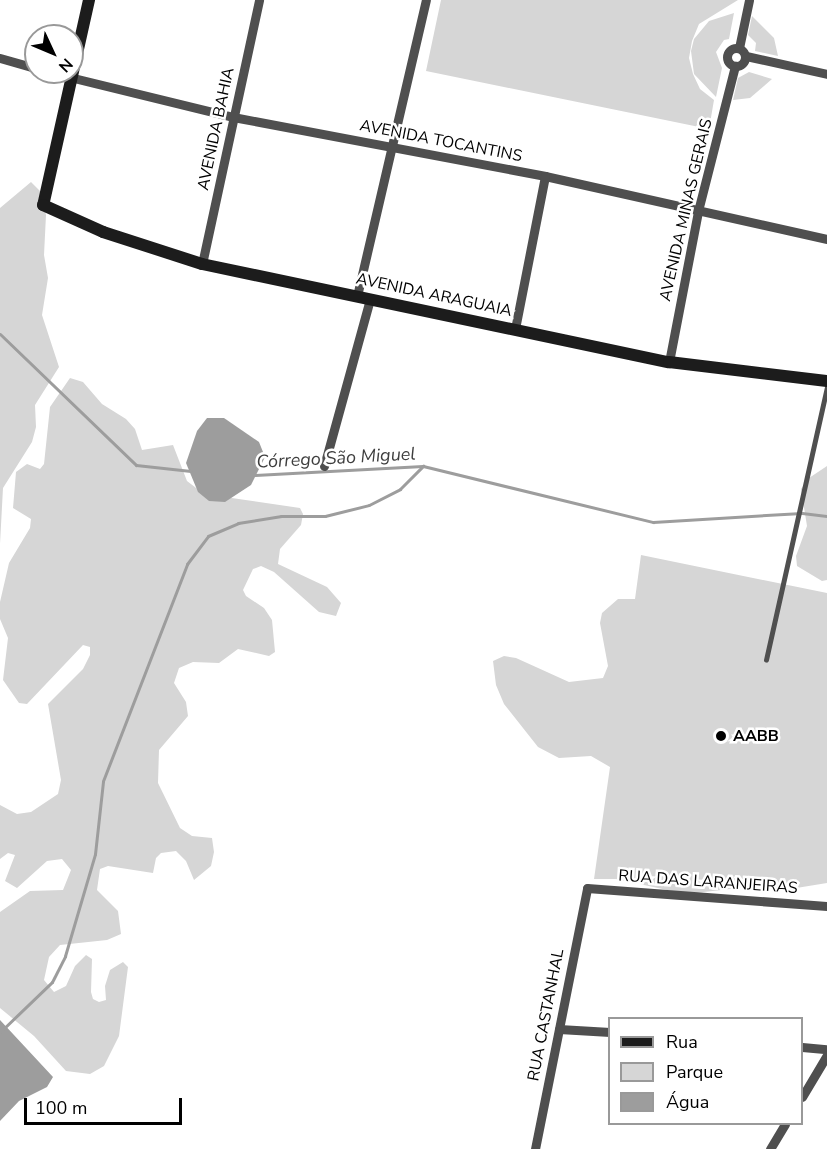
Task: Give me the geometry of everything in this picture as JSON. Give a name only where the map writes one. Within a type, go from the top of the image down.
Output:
[{"type":"street","points":[[83,24],[89,0]]},
{"type":"street","name":"AVENIDA BAHIA","points":[[202,264],[259,0]]},
{"type":"street","points":[[357,296],[426,0]]},
{"type":"street","name":"AVENIDA MINAS GERAIS","points":[[669,362],[698,211],[735,66],[730,63],[727,55],[739,48],[749,0]]},
{"type":"street","points":[[739,48],[746,56],[827,74]]},
{"type":"street","points":[[735,66],[742,64],[746,56]]},
{"type":"street","points":[[0,58],[24,65]]},
{"type":"street","name":"AVENIDA TOCANTINS","points":[[84,81],[233,117],[545,176],[827,239]]},
{"type":"street","name":"AVENIDA ARAGUAIA","points":[[70,84],[43,205],[103,232],[202,264],[669,362],[827,381]]},
{"type":"street","points":[[515,329],[545,176]]},
{"type":"street","points":[[324,466],[370,299]]},
{"type":"street","name":"RUA DAS LARANJEIRAS","points":[[587,888],[827,906]]},
{"type":"street","name":"RUA CASTANHAL","points":[[535,1149],[587,888]]},
{"type":"street","points":[[559,1029],[608,1032]]},
{"type":"street","points":[[803,1047],[827,1050]]},
{"type":"street","points":[[803,1094],[827,1054]]},
{"type":"street","points":[[770,1149],[784,1125]]},
{"type":"lane","points":[[766,660],[827,386]]},
{"type":"green space","points":[[441,0],[738,0],[699,24],[692,41],[689,58],[693,74],[700,89],[714,100],[709,129],[426,71]]},
{"type":"green space","points":[[734,13],[729,39],[724,40],[716,52],[722,68],[716,97],[694,74],[691,51],[694,39],[709,21]]},
{"type":"green space","points":[[752,16],[774,38],[778,56],[755,51],[756,43],[748,35]]},
{"type":"green space","points":[[749,72],[772,79],[750,98],[733,100],[738,78]]},
{"type":"green space","points":[[31,182],[41,192],[46,215],[44,255],[48,278],[42,315],[59,367],[35,405],[36,427],[32,442],[3,488],[0,544],[0,208]]},
{"type":"green space","points":[[70,378],[83,382],[102,404],[126,419],[135,429],[142,450],[173,445],[187,481],[204,494],[300,508],[303,514],[301,525],[280,549],[278,564],[327,587],[341,603],[336,616],[319,612],[274,572],[261,566],[253,569],[243,590],[246,596],[264,608],[272,620],[275,652],[269,656],[238,649],[219,663],[193,662],[179,668],[174,683],[186,702],[188,716],[159,750],[158,783],[180,828],[192,836],[212,838],[214,852],[211,866],[194,880],[186,861],[176,851],[161,853],[156,858],[153,873],[108,866],[100,869],[97,890],[118,911],[121,934],[107,940],[60,945],[49,957],[44,980],[54,992],[66,986],[75,966],[86,955],[92,959],[91,992],[93,999],[99,1002],[106,1000],[105,986],[110,970],[123,962],[128,967],[119,1036],[104,1066],[90,1074],[66,1071],[34,1036],[0,1008],[0,912],[30,891],[63,890],[71,870],[62,859],[47,861],[17,888],[5,881],[15,855],[8,853],[0,859],[0,805],[17,814],[31,812],[58,794],[61,780],[48,704],[83,669],[90,655],[90,647],[83,645],[27,704],[19,703],[3,680],[8,638],[0,619],[0,602],[9,563],[30,528],[31,519],[13,508],[16,472],[27,464],[40,469],[44,464],[50,407]]},
{"type":"green space","points":[[827,466],[827,580],[822,581],[797,566],[796,556],[807,526],[801,489],[809,478]]},
{"type":"green space","name":"AABB","points":[[641,555],[827,593],[827,883],[784,890],[739,888],[686,894],[616,879],[594,879],[610,767],[591,756],[559,758],[538,747],[504,704],[496,685],[493,661],[504,656],[516,658],[569,682],[603,678],[608,666],[600,623],[602,613],[618,599],[635,599]]},
{"type":"water","points":[[207,418],[224,418],[259,442],[265,457],[251,485],[225,502],[209,501],[198,492],[186,463],[197,431]]},
{"type":"water","points":[[0,1020],[53,1077],[47,1087],[19,1101],[0,1121]]},
{"type":"waterway","name":"Córrego São Miguel","points":[[0,334],[136,465],[191,471]]},
{"type":"waterway","name":"Córrego São Miguel","points":[[255,475],[423,466],[653,522],[802,513],[827,516]]},
{"type":"waterway","points":[[0,1032],[52,982],[65,956],[95,854],[103,781],[187,564],[208,536],[238,523],[281,516],[325,516],[369,505],[400,489],[423,466]]},
{"type":"place","name":"AABB","points":[[721,736]]}]
